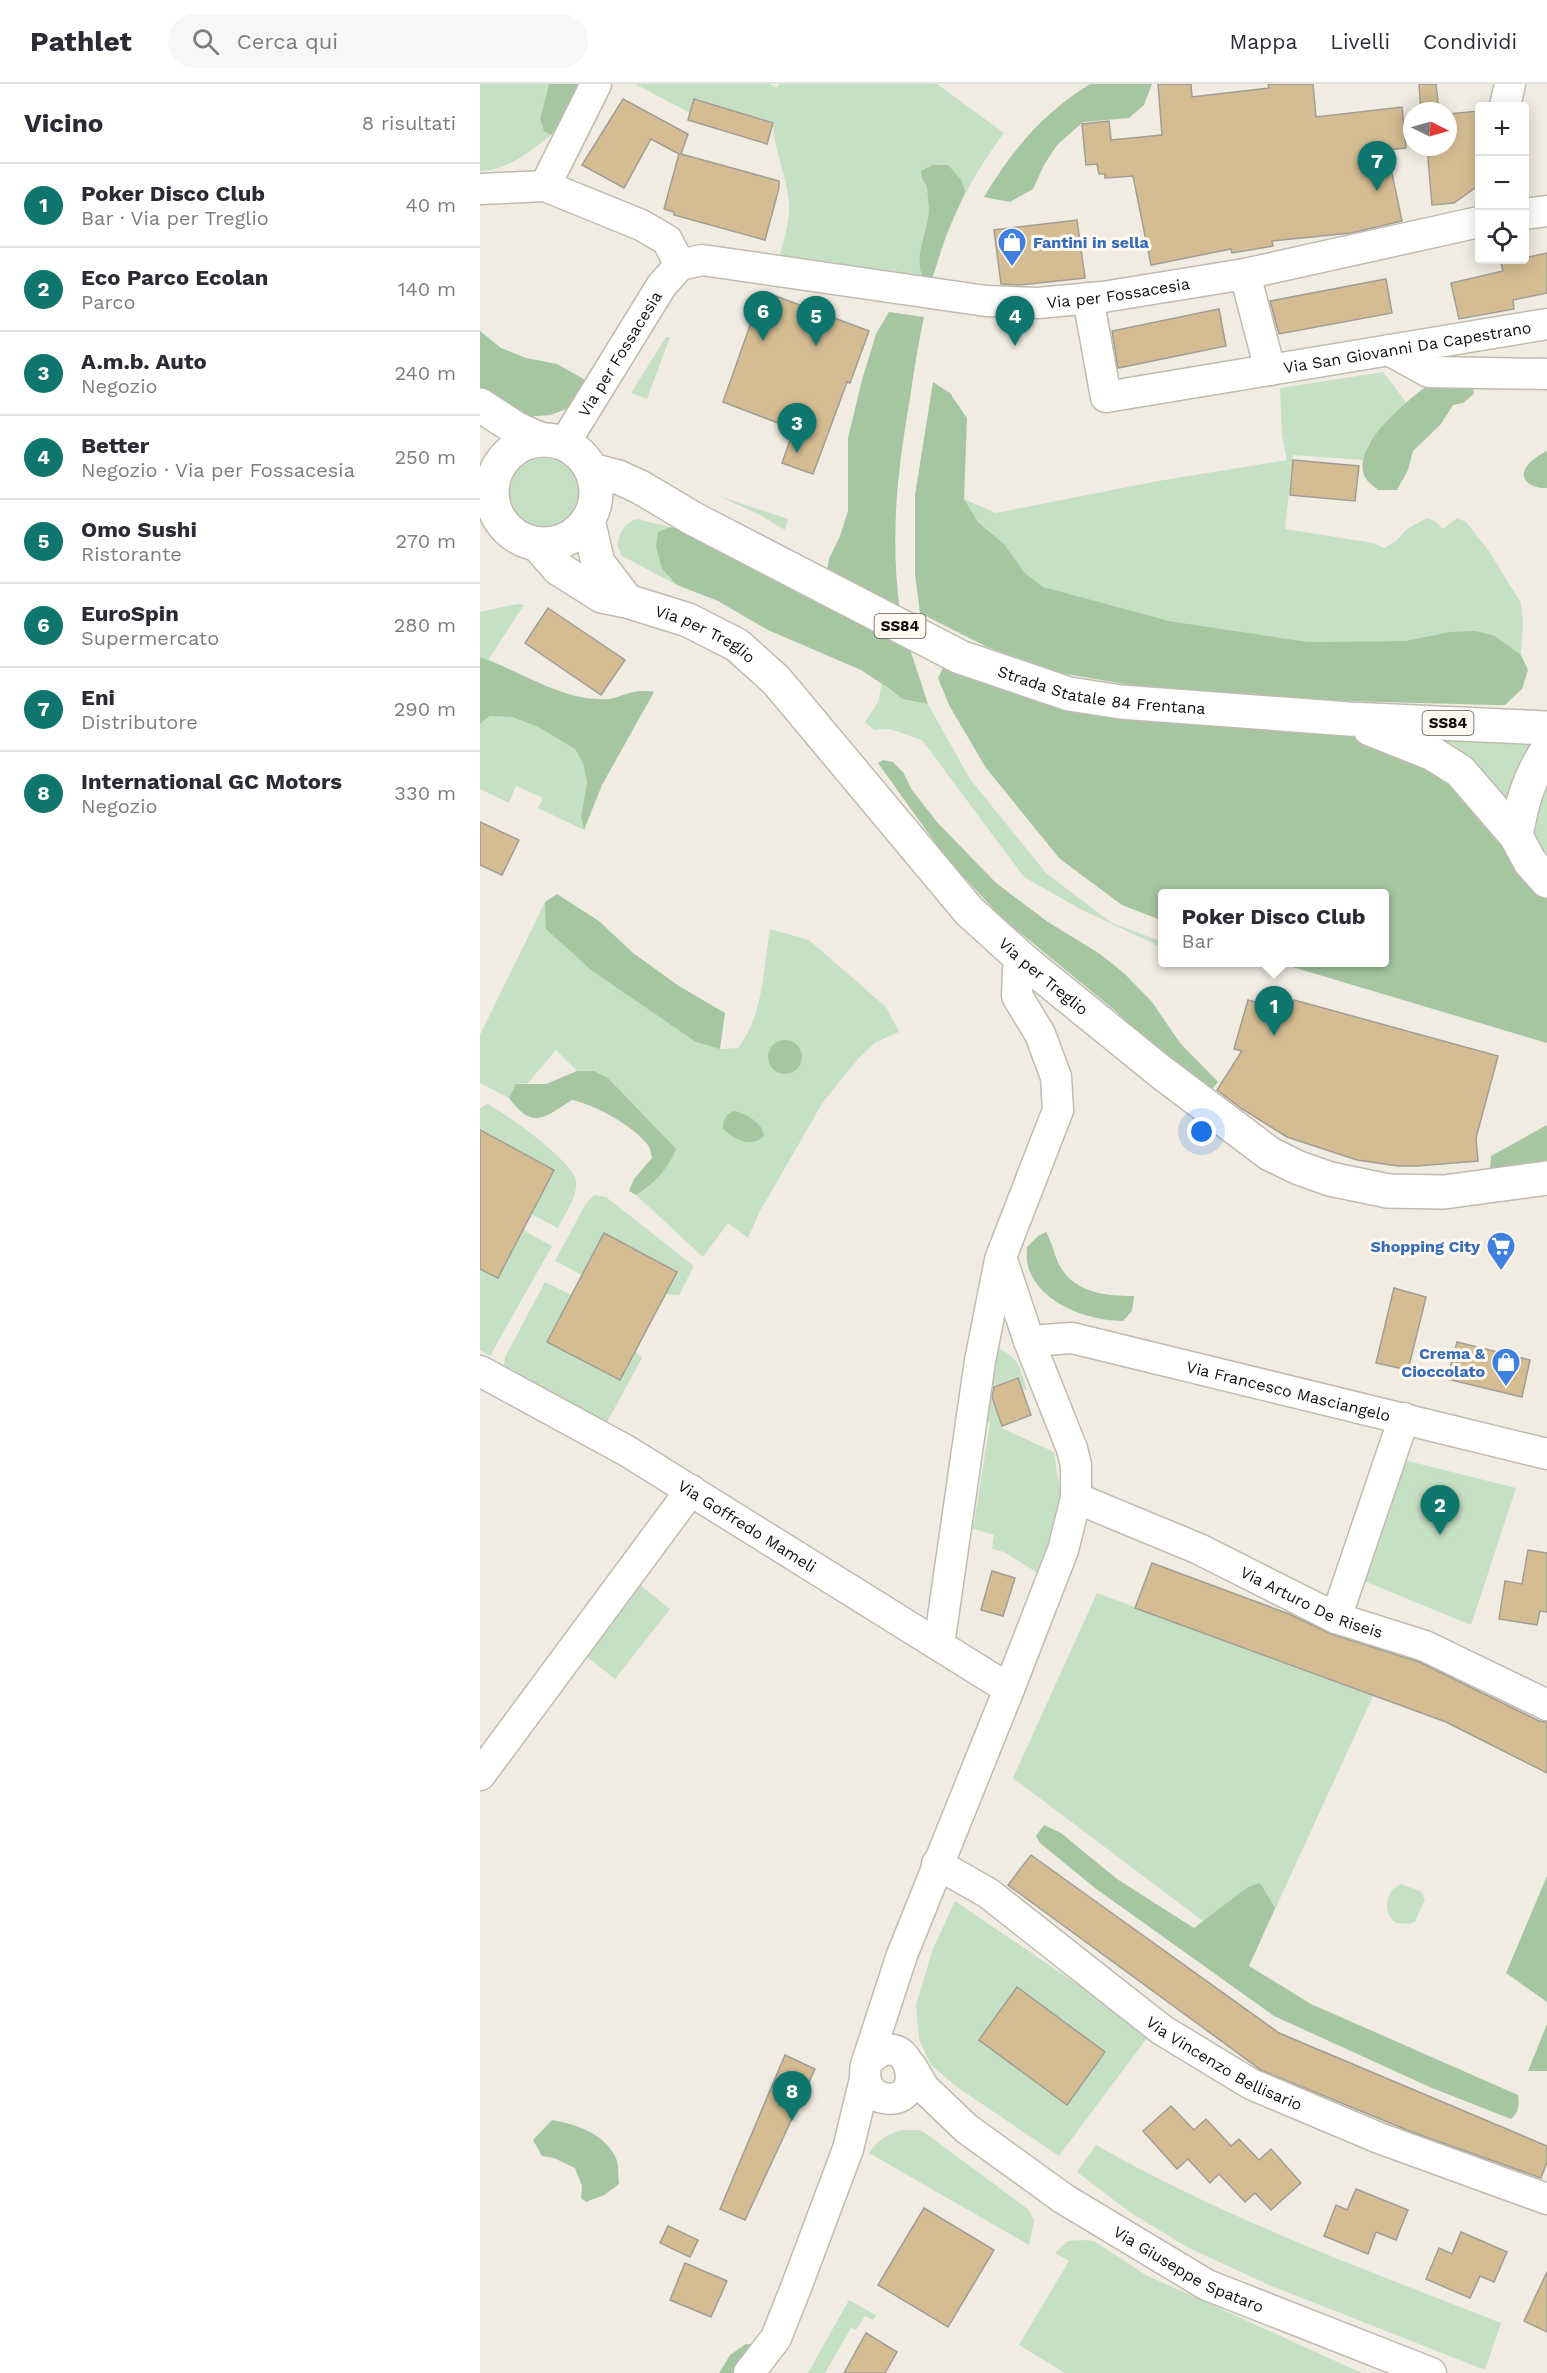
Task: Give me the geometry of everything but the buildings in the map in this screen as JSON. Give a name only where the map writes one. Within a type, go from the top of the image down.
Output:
[{"type":"main road","points":[[480,405],[517,429],[575,450],[591,470],[596,490],[591,514],[594,554],[627,601]]},
{"type":"main road","points":[[492,483],[497,468],[507,455],[519,446],[553,442]]},
{"type":"main road","points":[[480,444],[486,457],[492,483],[492,499],[496,515],[505,528],[520,539],[537,544],[561,542],[581,530],[591,514]]},
{"type":"main road","name":"Strada Statale 84 Frentana","points":[[591,470],[618,477],[640,487],[692,518],[960,657],[1070,694],[1121,702],[1349,719],[1547,728]]},
{"type":"main road","name":"Strada Statale 84 Frentana","points":[[591,514],[608,505],[649,506],[692,518]]},
{"type":"main road","name":"Via per Treglio","points":[[537,544],[552,563],[592,591],[602,596],[627,601],[688,620],[737,645],[768,673],[969,911],[1023,960],[1218,1117],[1270,1154],[1330,1179],[1389,1191],[1444,1192],[1547,1178]]},
{"type":"main road","points":[[1349,719],[1433,753],[1460,771],[1516,836],[1530,862],[1547,881]]},
{"type":"main road","points":[[1516,836],[1522,800],[1534,770],[1547,750]]},
{"type":"street","points":[[545,186],[596,84]]},
{"type":"street","points":[[1506,102],[1510,84]]},
{"type":"street","points":[[480,189],[545,186],[650,230],[667,240],[671,275]]},
{"type":"street","points":[[1529,213],[1547,211]]},
{"type":"street","name":"Via per Fossacesia","points":[[553,442],[585,409],[671,275],[702,260],[986,301],[1038,303],[1088,298],[1245,274],[1475,219]]},
{"type":"street","name":"Via San Giovanni Da Capestrano","points":[[1245,274],[1270,370]]},
{"type":"street","name":"Via San Giovanni Da Capestrano","points":[[1088,298],[1106,397],[1547,324]]},
{"type":"street","points":[[1389,350],[1429,372],[1547,374]]},
{"type":"street","points":[[939,1645],[980,1361],[1001,1257],[1058,1110],[1056,1077],[1040,1034],[1017,996],[1017,969],[1023,960]]},
{"type":"street","points":[[750,2373],[776,2338],[848,2149],[867,2069],[902,1955],[937,1864],[1010,1689],[1063,1550],[1076,1498],[1076,1465],[1072,1449],[1029,1341],[1001,1257]]},
{"type":"street","name":"Via Francesco Masciangelo","points":[[1029,1341],[1072,1338],[1547,1454]]},
{"type":"street","name":"Via Goffredo Mameli","points":[[480,1371],[627,1450],[1010,1689]]},
{"type":"street","points":[[1336,1618],[1404,1418]]},
{"type":"street","points":[[480,1775],[691,1490]]},
{"type":"street","name":"Via Arturo De Riseis","points":[[1076,1498],[1199,1549],[1336,1618],[1425,1646],[1547,1705]]},
{"type":"street","name":"Via Vincenzo Bellisario","points":[[937,1864],[988,1893],[1162,2030],[1251,2084],[1379,2138],[1547,2199]]},
{"type":"street","name":"Via Giuseppe Spataro","points":[[892,1986],[894,2018],[909,2063],[924,2088],[967,2129],[1064,2199],[1207,2285],[1431,2373]]},
{"type":"street","points":[[848,2149],[867,2122],[891,2098],[905,2092],[909,2086],[912,2073],[909,2063],[901,2055],[888,2051],[875,2055],[867,2069],[871,2091],[882,2098],[891,2098]]},
{"type":"street","name":"Via Giuseppe Spataro","points":[[891,2098],[916,2106],[967,2129]]},
{"type":"green space","points":[[480,84],[549,84],[540,119],[544,130],[551,135],[527,154],[509,164],[480,171]]},
{"type":"green space","points":[[549,84],[584,84],[572,107],[551,135],[544,131],[540,119]]},
{"type":"green space","points":[[635,84],[769,84],[777,88],[779,84],[937,84],[1004,133],[980,168],[961,202],[932,279],[827,267],[780,255],[788,223],[789,203],[773,123],[694,99],[690,113]]},
{"type":"green space","points":[[1090,84],[1152,84],[1144,105],[1129,118],[1083,122],[1057,145],[1044,165],[1033,189],[1010,202],[984,197],[1017,148],[1043,120]]},
{"type":"green space","points":[[933,165],[948,165],[962,181],[965,192],[946,235],[932,279],[926,283],[920,265],[920,255],[929,208],[927,188],[921,171]]},
{"type":"green space","points":[[889,312],[924,317],[898,479],[895,531],[900,612],[827,571],[829,559],[848,511],[848,438],[876,334]]},
{"type":"green space","points":[[480,331],[501,348],[526,358],[557,364],[589,382],[577,402],[567,409],[550,415],[526,417],[480,389]]},
{"type":"green space","points":[[666,337],[670,337],[647,399],[631,393]]},
{"type":"green space","points":[[1383,372],[1406,402],[1368,444],[1363,460],[1293,455],[1285,529],[1373,543],[1384,548],[1395,542],[1407,529],[1427,518],[1435,521],[1443,529],[1457,518],[1466,522],[1489,551],[1521,603],[1523,623],[1521,655],[1495,636],[1450,632],[1406,641],[1309,642],[1169,621],[1099,604],[1043,587],[1024,572],[1004,544],[978,522],[964,499],[996,513],[1158,481],[1287,460],[1282,436],[1280,388]]},
{"type":"green space","points":[[933,382],[950,393],[967,418],[964,499],[978,522],[1004,544],[1024,572],[1043,587],[1169,621],[1309,642],[1405,641],[1450,632],[1475,631],[1495,636],[1521,655],[1528,670],[1522,689],[1505,705],[1495,705],[1269,699],[1148,688],[1060,673],[987,647],[920,613],[915,574],[915,495]]},
{"type":"green space","points":[[1428,385],[1473,386],[1474,394],[1463,403],[1453,405],[1441,424],[1413,451],[1408,470],[1397,490],[1378,490],[1365,477],[1363,465],[1366,452],[1383,425]]},
{"type":"green space","points":[[1547,451],[1547,488],[1537,487],[1525,480],[1524,471],[1539,455]]},
{"type":"green space","points":[[537,458],[551,458],[564,464],[573,473],[579,486],[577,506],[569,518],[551,528],[537,528],[524,522],[515,513],[509,500],[509,486],[515,473],[524,464]]},
{"type":"green space","points":[[719,496],[788,519],[785,530],[760,515]]},
{"type":"green space","points":[[637,519],[670,527],[658,532],[662,569],[677,585],[622,556],[617,545],[621,532],[629,523]]},
{"type":"green space","points":[[670,527],[688,531],[907,640],[928,704],[902,699],[861,670],[768,630],[718,601],[677,585],[662,569],[656,547],[658,532]]},
{"type":"green space","points":[[517,604],[524,605],[488,660],[480,657],[480,612]]},
{"type":"green space","points":[[480,657],[545,686],[586,698],[607,699],[638,691],[654,692],[602,785],[584,830],[581,816],[587,783],[583,763],[575,749],[538,727],[512,717],[490,716],[480,724]]},
{"type":"green space","points":[[944,666],[967,673],[991,686],[1062,707],[1321,727],[1424,752],[1547,885],[1547,1043],[1292,967],[1389,967],[1389,889],[1158,889],[1158,919],[1122,905],[1060,859],[986,768],[949,705],[938,678]]},
{"type":"green space","points":[[882,683],[902,699],[928,704],[970,779],[1046,873],[1112,923],[1158,940],[1158,946],[1082,910],[1024,877],[922,740],[890,729],[874,730],[865,722],[878,702]]},
{"type":"green space","points":[[490,716],[512,717],[538,727],[575,749],[583,763],[587,783],[581,816],[584,830],[538,808],[543,798],[516,786],[509,803],[480,789],[480,724]]},
{"type":"green space","points":[[1426,737],[1540,746],[1511,814]]},
{"type":"green space","points":[[883,760],[893,762],[903,772],[912,790],[937,822],[996,883],[1048,922],[1100,954],[1125,974],[1152,1002],[1180,1043],[1218,1082],[1208,1094],[1113,1009],[1001,917],[946,858],[878,763]]},
{"type":"green space","points":[[1547,774],[1547,864],[1540,853],[1532,829]]},
{"type":"green space","points":[[557,894],[599,921],[633,953],[679,986],[725,1013],[720,1049],[696,1042],[591,970],[546,929],[545,902]]},
{"type":"green space","points":[[545,902],[547,929],[591,970],[720,1049],[738,1048],[753,1021],[761,991],[770,929],[809,940],[886,1007],[899,1032],[876,1042],[859,1058],[823,1102],[759,1213],[748,1238],[728,1223],[703,1257],[636,1195],[660,1175],[675,1149],[608,1078],[594,1071],[577,1071],[556,1050],[528,1083],[516,1084],[509,1098],[480,1083],[480,1035]]},
{"type":"green space","points":[[785,1040],[797,1045],[802,1057],[797,1069],[785,1074],[773,1069],[768,1057],[773,1045]]},
{"type":"green space","points":[[577,1071],[594,1071],[608,1078],[676,1149],[660,1175],[636,1195],[629,1191],[634,1179],[652,1158],[648,1145],[623,1123],[602,1111],[572,1100],[547,1116],[532,1118],[525,1115],[509,1098],[516,1084],[546,1084]]},
{"type":"green space","points":[[487,1104],[538,1139],[564,1162],[572,1173],[576,1181],[575,1193],[558,1228],[531,1214],[554,1169],[482,1131],[480,1133],[480,1108]]},
{"type":"green space","points":[[733,1111],[753,1119],[763,1131],[764,1136],[754,1142],[748,1142],[727,1133],[723,1129],[724,1120]]},
{"type":"green space","points":[[1547,1125],[1547,1163],[1490,1170],[1491,1156]]},
{"type":"green space","points":[[594,1195],[606,1197],[694,1266],[679,1295],[665,1294],[677,1272],[604,1233],[582,1275],[555,1261],[585,1205]]},
{"type":"green space","points":[[523,1230],[552,1246],[490,1356],[480,1350],[480,1269],[498,1278]]},
{"type":"green space","points":[[1046,1232],[1059,1264],[1075,1283],[1103,1294],[1134,1296],[1132,1311],[1123,1321],[1095,1318],[1080,1313],[1053,1300],[1042,1290],[1028,1266],[1027,1247],[1038,1236]]},
{"type":"green space","points":[[545,1282],[571,1295],[547,1342],[619,1380],[635,1351],[642,1358],[606,1424],[504,1365],[505,1357]]},
{"type":"green space","points":[[992,1345],[1013,1358],[1022,1373],[1027,1390],[1023,1389],[1018,1377],[988,1388],[1002,1428],[1054,1452],[1061,1499],[1041,1575],[1004,1552],[992,1549],[994,1535],[968,1527],[974,1523],[990,1423],[984,1420]]},
{"type":"green space","points":[[1404,1460],[1516,1488],[1471,1625],[1364,1581]]},
{"type":"green space","points":[[631,1578],[670,1609],[615,1679],[577,1649]]},
{"type":"green space","points":[[1097,1593],[1373,1696],[1254,1955],[1203,1921],[1013,1778]]},
{"type":"green space","points":[[1044,1825],[1061,1833],[1117,1879],[1194,1928],[1248,1887],[1260,1883],[1275,1908],[1249,1966],[1311,2004],[1518,2095],[1516,2114],[1511,2119],[1432,2088],[1274,2016],[1095,1888],[1040,1843],[1036,1836]]},
{"type":"green space","points":[[1547,1876],[1547,2002],[1506,1973]]},
{"type":"green space","points":[[1401,1884],[1420,1891],[1425,1899],[1415,1922],[1409,1924],[1396,1923],[1387,1908],[1389,1897]]},
{"type":"green space","points":[[955,1901],[1150,2034],[1059,2156],[957,2087],[931,2065],[919,2039],[916,2004],[933,1949]]},
{"type":"green space","points":[[1547,2024],[1547,2071],[1528,2071]]},
{"type":"green space","points":[[552,2120],[579,2127],[603,2141],[616,2159],[619,2184],[604,2195],[586,2202],[581,2198],[582,2186],[575,2168],[554,2158],[542,2156],[533,2140]]},
{"type":"green space","points":[[901,2130],[920,2130],[928,2135],[1029,2210],[1034,2221],[1029,2245],[869,2153],[883,2138]]},
{"type":"green space","points":[[1096,2145],[1244,2219],[1501,2323],[1485,2370],[1269,2285],[1187,2247],[1131,2213],[1077,2172]]},
{"type":"green space","points":[[1068,2241],[1094,2241],[1146,2275],[1362,2373],[1065,2373],[1019,2345],[1069,2261],[1055,2253]]},
{"type":"green space","points":[[849,2300],[876,2315],[873,2320],[865,2316],[856,2330],[851,2328],[825,2373],[808,2373]]},
{"type":"green space","points":[[746,2344],[758,2345],[746,2373],[719,2373],[730,2355]]},
{"type":"place","name":"Eni","points":[[1377,191]]},
{"type":"place","name":"Fantini in sella","points":[[1012,268]]},
{"type":"place","name":"EuroSpin","points":[[763,341]]},
{"type":"place","name":"Omo Sushi","points":[[816,346]]},
{"type":"place","name":"Better","points":[[1015,346]]},
{"type":"place","name":"A.m.b. Auto","points":[[797,453]]},
{"type":"place","name":"Poker Disco Club","points":[[1274,1036]]},
{"type":"place","name":"Shopping City","points":[[1501,1272]]},
{"type":"place","name":"Crema & Cioccolato","points":[[1506,1388]]},
{"type":"place","name":"Eco Parco Ecolan","points":[[1440,1535]]},
{"type":"place","name":"International GC Motors","points":[[792,2121]]}]
